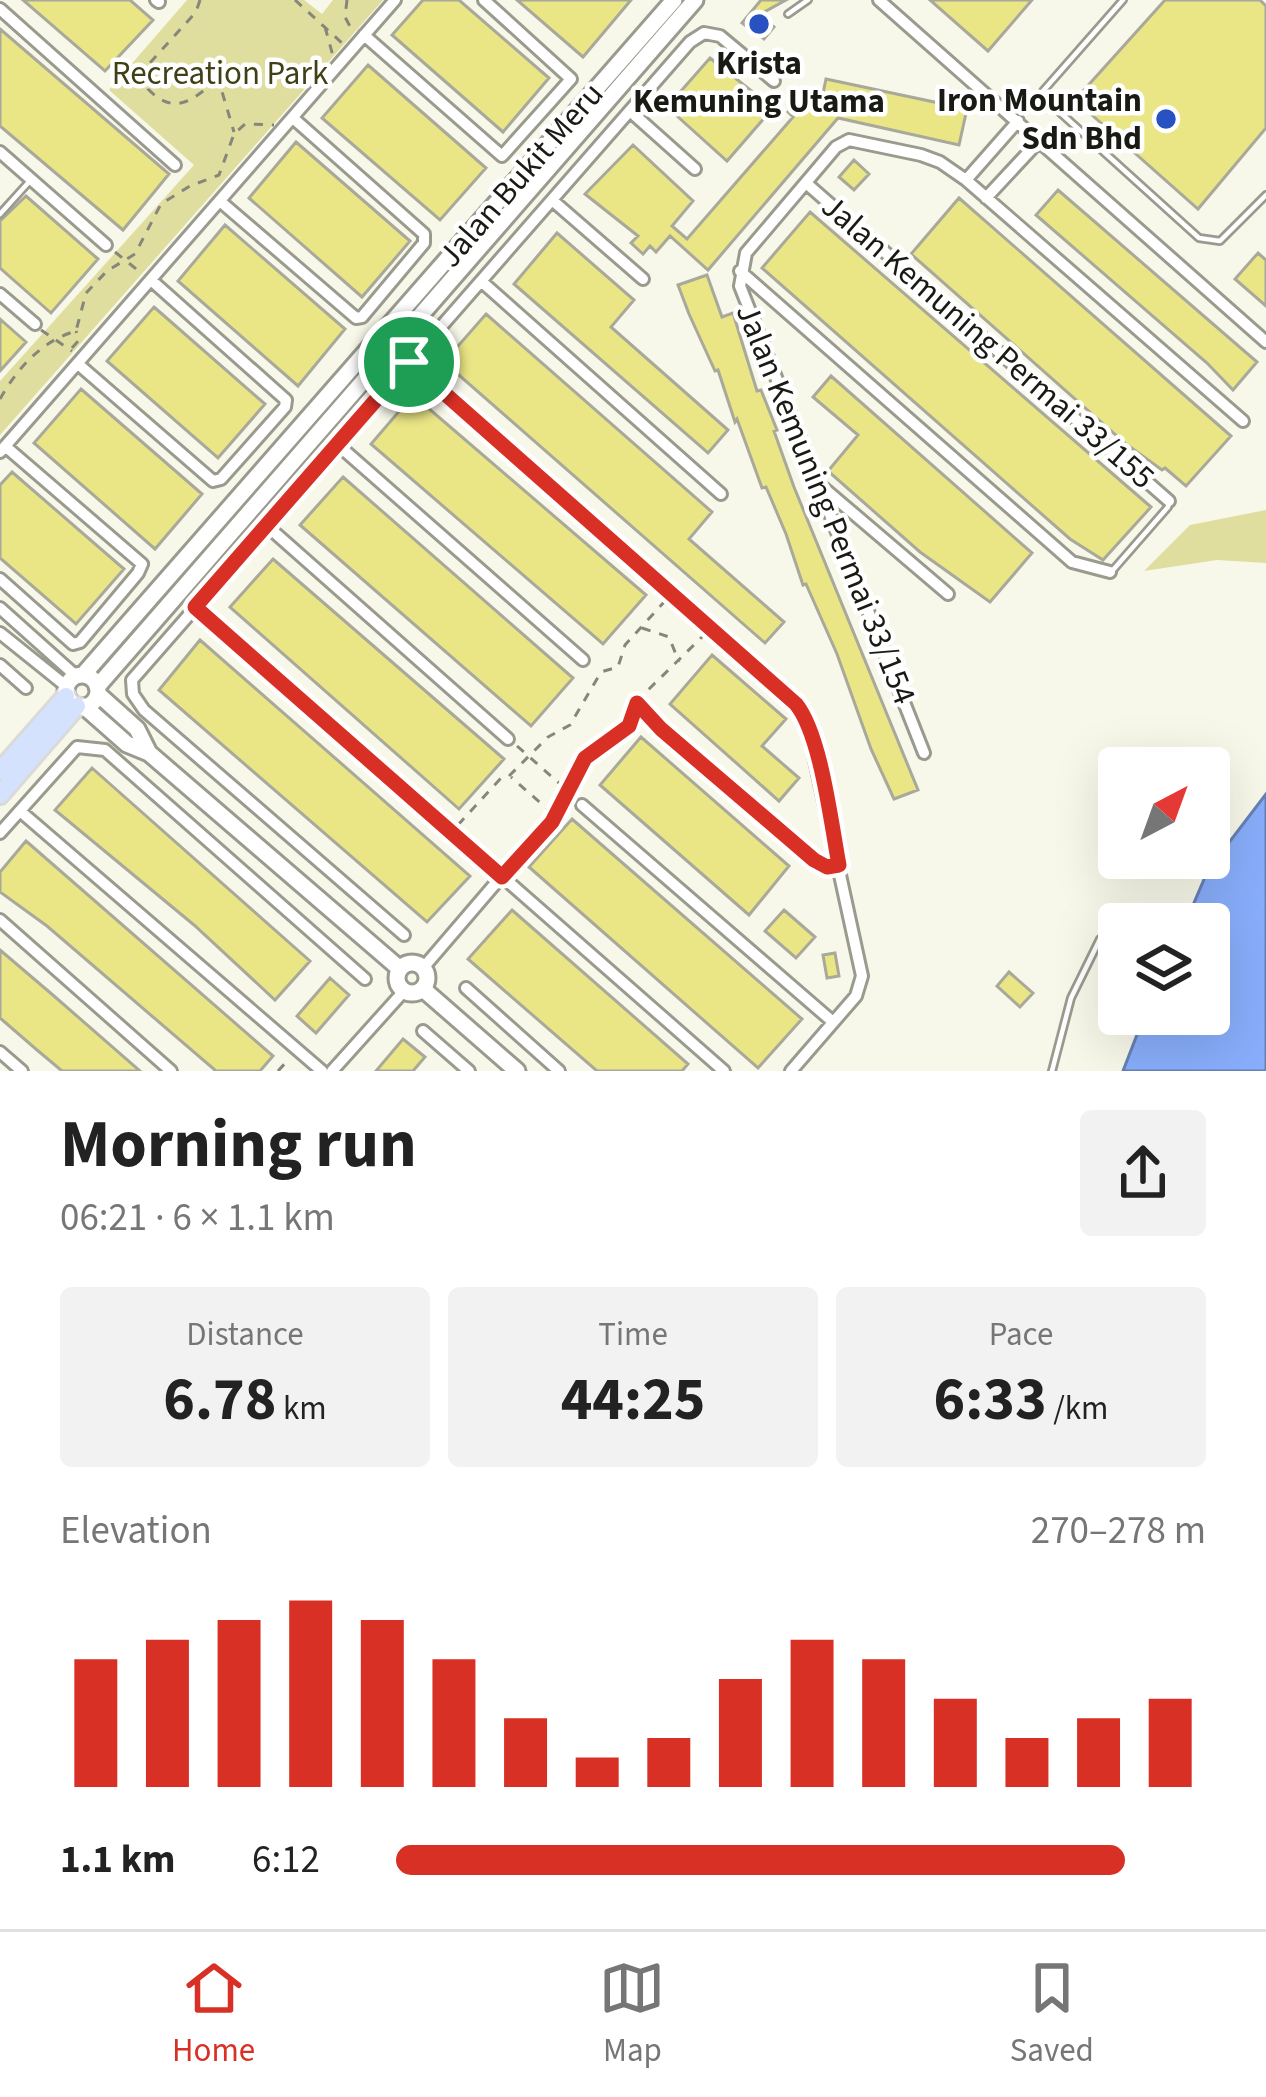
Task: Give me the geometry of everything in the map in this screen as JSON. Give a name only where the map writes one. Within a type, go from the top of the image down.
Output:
[{"type":"main road","name":"Jalan Bukit Meru","points":[[75,691],[674,0]]},
{"type":"main road","name":"Jalan Bukit Meru","points":[[97,690],[695,0]]},
{"type":"main road","points":[[0,772],[75,691],[97,690],[136,729],[148,753]]},
{"type":"main road","points":[[75,691],[127,744],[148,753],[400,969]]},
{"type":"main road","points":[[0,795],[75,691]]},
{"type":"main road","points":[[412,963],[423,968],[427,981],[423,988],[404,991],[398,983],[400,969],[412,963]]},
{"type":"main road","points":[[423,988],[517,1071]]},
{"type":"street","points":[[0,579],[71,643],[80,641],[138,573],[142,564],[3,448],[395,0]]},
{"type":"street","points":[[363,37],[495,153],[505,154],[569,82],[568,74],[484,0]]},
{"type":"street","points":[[879,0],[1266,342]]},
{"type":"street","points":[[0,9],[175,165]]},
{"type":"street","points":[[404,934],[144,710],[131,688],[138,672],[690,42],[704,33],[720,36],[774,81]]},
{"type":"street","points":[[630,111],[695,169]]},
{"type":"street","points":[[966,180],[1018,121]]},
{"type":"street","points":[[221,202],[354,316],[362,316],[424,243],[422,230],[290,122]]},
{"type":"street","name":"Jalan Kemuning Permai 33/154","points":[[924,753],[748,312],[740,271],[746,253],[836,147],[849,140],[940,162],[1243,421]]},
{"type":"street","points":[[986,198],[1039,141]]},
{"type":"street","points":[[0,152],[106,244]]},
{"type":"street","name":"Jalan Kemuning Permai 33/155","points":[[806,183],[1169,501]]},
{"type":"street","points":[[552,200],[644,278]]},
{"type":"street","points":[[740,271],[1072,562],[1110,572]]},
{"type":"street","points":[[78,364],[217,481],[287,403],[151,280]]},
{"type":"street","points":[[481,281],[721,494]]},
{"type":"street","points":[[0,294],[34,324]]},
{"type":"street","points":[[748,312],[760,299],[782,306]]},
{"type":"street","points":[[409,362],[805,714],[862,976],[856,995],[791,1071]]},
{"type":"street","points":[[338,444],[583,660]]},
{"type":"street","points":[[817,483],[947,594]]},
{"type":"street","points":[[836,532],[848,521],[862,520]]},
{"type":"street","points":[[266,525],[508,739]]},
{"type":"street","points":[[195,607],[724,1071]]},
{"type":"street","points":[[0,608],[75,691]]},
{"type":"street","points":[[0,633],[75,691]]},
{"type":"street","points":[[0,665],[26,688]]},
{"type":"street","points":[[661,729],[814,860],[827,867],[839,865]]},
{"type":"street","points":[[0,833],[77,747],[105,750],[365,979]]},
{"type":"street","points":[[582,805],[833,1022]]},
{"type":"street","points":[[20,811],[322,1071]]},
{"type":"street","points":[[423,968],[502,877]]},
{"type":"street","points":[[0,920],[171,1071]]},
{"type":"street","points":[[466,988],[560,1071]]},
{"type":"street","points":[[332,1071],[404,991]]},
{"type":"street","points":[[423,1031],[469,1071]]},
{"type":"street","points":[[0,1052],[22,1071]]},
{"type":"lane","points":[[788,14],[808,0]]},
{"type":"lane","points":[[1123,0],[1043,91],[1047,101],[1199,238],[1220,241],[1266,195]]},
{"type":"lane","points":[[0,214],[32,178]]},
{"type":"lane","points":[[1110,572],[1169,501]]},
{"type":"lane","points":[[1052,1071],[1071,998],[1098,943]]},
{"type":"path","points":[[200,0],[196,12],[148,65],[148,89],[161,103],[176,106],[212,83],[220,85],[234,134]]},
{"type":"path","points":[[295,0],[351,50]]},
{"type":"path","points":[[337,38],[348,27],[347,0]]},
{"type":"path","points":[[348,27],[363,37]]},
{"type":"path","points":[[34,324],[71,350],[79,340],[76,331],[86,292],[135,254],[161,204],[219,175],[234,134],[245,124],[290,122]]},
{"type":"path","points":[[106,244],[151,280]]},
{"type":"path","points":[[0,399],[24,363],[76,331]]},
{"type":"path","points":[[452,833],[500,778],[509,776],[548,737],[570,725],[592,681],[601,672],[618,667],[625,645],[670,596]]},
{"type":"path","points":[[640,628],[669,637],[679,662]]},
{"type":"path","points":[[502,877],[552,822],[585,758],[629,726],[637,703],[710,629]]},
{"type":"path","points":[[637,703],[661,729]]},
{"type":"path","points":[[508,739],[570,793]]},
{"type":"path","points":[[509,776],[553,814]]},
{"type":"path","points":[[278,1071],[297,1050]]},
{"type":"green space","name":"Recreation Park","points":[[187,0],[304,0],[322,14],[333,0],[383,0],[0,435],[0,381],[194,165],[109,90]]},
{"type":"green space","points":[[1266,510],[1266,563],[1217,560],[1144,571],[1190,525]]},
{"type":"water","points":[[1266,794],[1266,1071],[1123,1071],[1137,1035],[1230,1035],[1230,903],[1194,903],[1204,879],[1230,879],[1230,841]]},
{"type":"building","points":[[23,0],[130,0],[153,20],[105,71]]},
{"type":"building","points":[[423,0],[459,0],[549,78],[503,132],[392,35]]},
{"type":"building","points":[[517,0],[631,0],[583,57]]},
{"type":"building","name":"Krista Kemuning Utama","points":[[761,0],[786,0],[759,15],[774,27],[764,39],[742,23]]},
{"type":"building","points":[[930,0],[1032,0],[988,51]]},
{"type":"building","points":[[1165,0],[1260,0],[1266,6],[1266,128],[1198,209],[1075,100]]},
{"type":"building","points":[[0,29],[169,174],[123,230],[0,126]]},
{"type":"building","points":[[710,58],[773,108],[727,161],[667,107]]},
{"type":"building","points":[[368,65],[486,168],[440,220],[322,118]]},
{"type":"building","points":[[826,79],[967,109],[959,145],[838,118],[708,270],[670,236],[656,252],[650,246],[643,254],[631,243],[638,236],[585,194],[633,145],[693,201],[672,226],[687,239],[793,117],[788,112],[801,97],[819,112]]},
{"type":"building","points":[[296,142],[410,241],[362,297],[249,198]]},
{"type":"building","points":[[854,160],[869,174],[854,190],[839,177]]},
{"type":"building","points":[[1058,190],[1257,362],[1233,390],[1036,215]]},
{"type":"building","points":[[26,196],[98,259],[51,313],[0,268],[0,221]]},
{"type":"building","points":[[959,198],[1231,436],[1186,486],[1126,444],[911,254]]},
{"type":"building","points":[[810,212],[1151,507],[1103,560],[1070,539],[762,268]]},
{"type":"building","points":[[225,225],[345,329],[298,386],[178,281]]},
{"type":"building","points":[[557,233],[634,300],[611,327],[728,430],[708,453],[514,284]]},
{"type":"building","points":[[1258,253],[1266,260],[1266,306],[1235,279]]},
{"type":"building","points":[[707,275],[722,317],[733,313],[794,487],[918,790],[894,799],[837,654],[803,585],[766,487],[762,488],[718,370],[689,314],[678,285]]},
{"type":"building","points":[[154,307],[265,404],[218,458],[107,361]]},
{"type":"building","points":[[486,314],[712,512],[689,539],[784,622],[765,643],[444,362]]},
{"type":"building","points":[[0,319],[26,342],[0,371]]},
{"type":"building","points":[[831,376],[1032,553],[990,602],[920,552],[828,471],[858,435],[813,397]]},
{"type":"building","points":[[81,389],[202,494],[155,549],[34,443]]},
{"type":"building","points":[[413,395],[646,595],[603,644],[371,444]]},
{"type":"building","points":[[12,472],[124,569],[76,624],[0,558],[0,485]]},
{"type":"building","points":[[343,477],[573,678],[531,726],[300,525]]},
{"type":"building","points":[[273,559],[504,759],[459,809],[230,607]]},
{"type":"building","points":[[200,640],[470,876],[427,922],[159,690]]},
{"type":"building","points":[[712,655],[786,719],[762,746],[799,778],[779,801],[670,704]]},
{"type":"building","points":[[641,737],[789,866],[749,915],[600,785]]},
{"type":"building","points":[[92,768],[310,961],[275,1000],[194,925],[55,810]]},
{"type":"building","points":[[572,819],[802,1019],[758,1068],[529,867]]},
{"type":"building","points":[[26,841],[273,1056],[260,1071],[216,1071],[47,926],[0,892],[0,872]]},
{"type":"building","points":[[512,910],[688,1064],[682,1071],[597,1071],[468,959]]},
{"type":"building","points":[[784,910],[815,937],[796,958],[765,931]]},
{"type":"building","points":[[0,950],[140,1071],[62,1071],[37,1050],[0,1018]]},
{"type":"building","points":[[835,953],[839,976],[827,978],[823,955]]},
{"type":"building","points":[[1009,972],[1033,993],[1020,1007],[997,986]]},
{"type":"building","points":[[330,978],[349,995],[316,1033],[297,1016]]},
{"type":"building","points":[[403,1039],[425,1057],[413,1071],[376,1071]]},
{"type":"place","name":"Krista Kemuning Utama","points":[[759,24]]},
{"type":"place","name":"Iron Mountain Sdn Bhd","points":[[1166,119]]},
{"type":"route","points":[[409,362],[805,714],[839,865],[827,867],[814,860],[637,703],[629,726],[585,758],[552,822],[502,877],[195,607],[409,362]]}]
